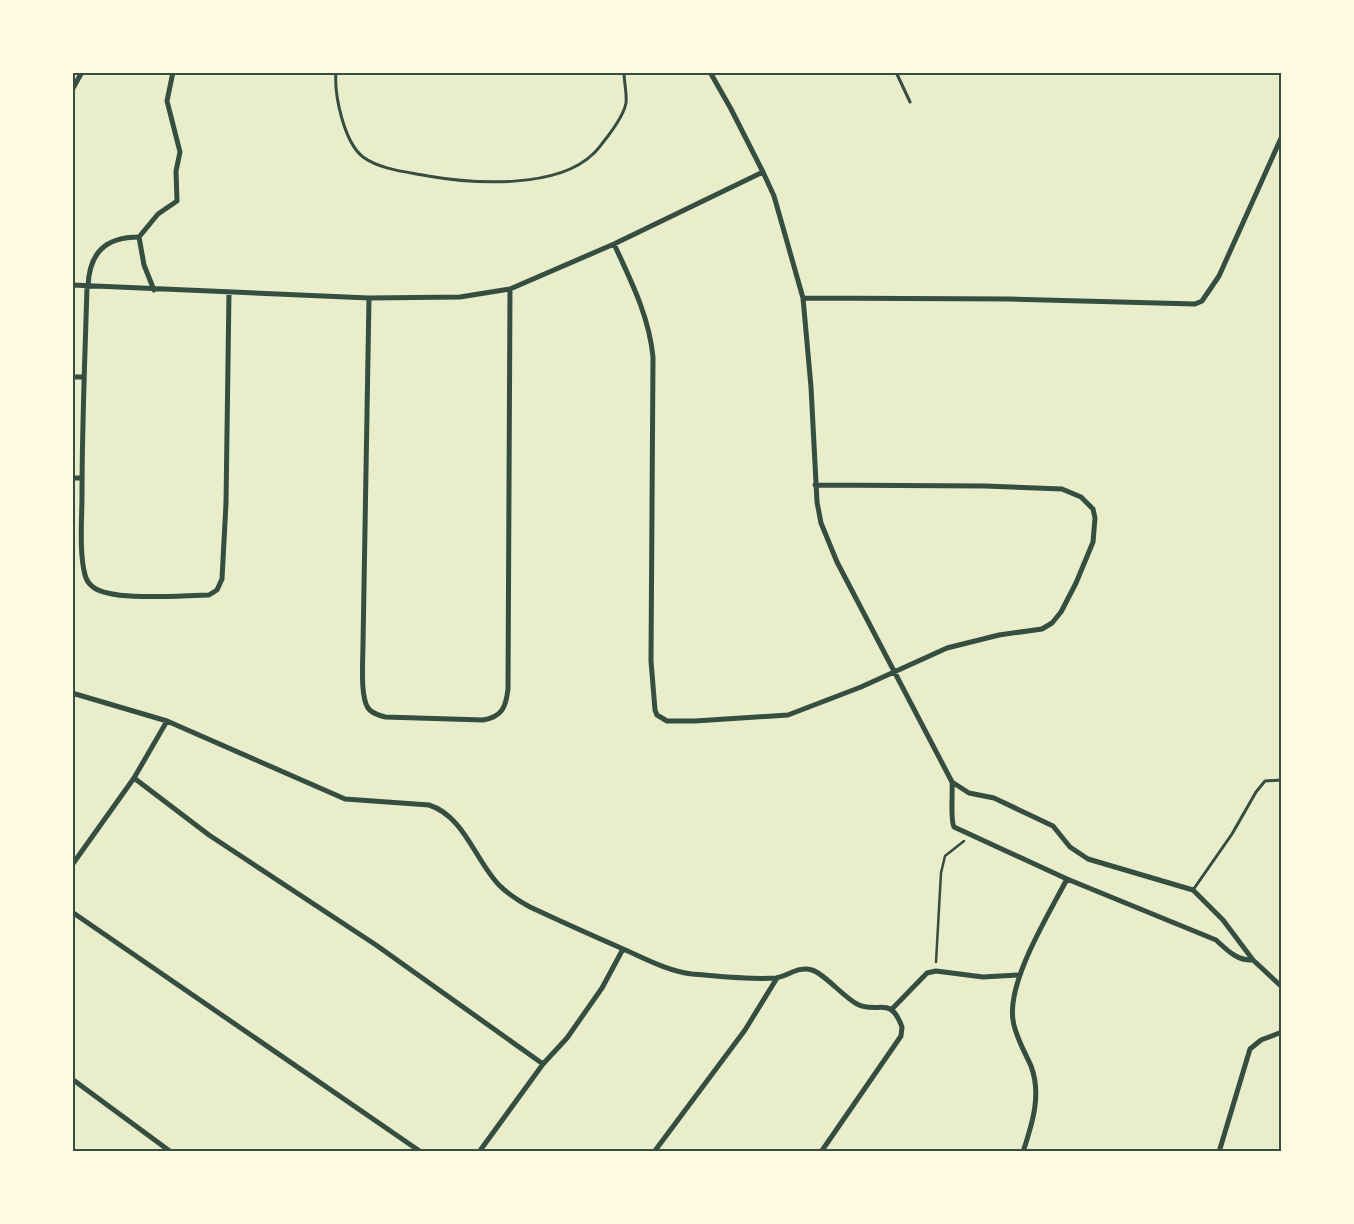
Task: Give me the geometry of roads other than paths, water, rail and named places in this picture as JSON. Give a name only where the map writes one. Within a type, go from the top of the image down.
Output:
[{"type":"street","points":[[72,90],[82,72]]},
{"type":"street","points":[[154,290],[144,265],[139,237],[158,214],[177,201],[176,171],[180,152],[167,101],[173,72]]},
{"type":"street","points":[[710,72],[731,108],[763,172],[776,205],[803,298],[811,379],[815,485],[821,523],[828,544],[952,782],[954,804],[952,822],[959,831],[1076,883],[1216,940],[1232,955],[1246,961],[1253,960]]},
{"type":"street","points":[[803,298],[1010,299],[1194,304],[1202,301],[1219,276],[1282,136]]},
{"type":"street","points":[[72,285],[369,298],[460,297],[510,289],[614,244],[763,172]]},
{"type":"street","points":[[139,237],[122,237],[102,248],[92,264],[87,287],[82,478],[84,572],[94,588],[111,595],[132,596],[209,595],[217,590],[222,578],[224,562],[229,292]]},
{"type":"street","points":[[614,244],[640,301],[650,331],[653,356],[651,661],[653,695],[657,715],[667,721],[680,722],[788,715],[861,687],[961,644],[999,635],[1030,632],[1052,623],[1061,612],[1076,583],[1093,542],[1096,518],[1093,509],[1081,498],[1062,489],[985,486],[815,485]]},
{"type":"street","points":[[369,298],[363,644],[364,701],[375,714],[385,717],[483,720],[498,716],[503,710],[508,689],[510,289]]},
{"type":"street","points":[[72,377],[84,377]]},
{"type":"street","points":[[72,478],[82,478]]},
{"type":"street","points":[[72,693],[167,721],[345,799],[429,804],[438,807],[450,816],[498,884],[514,897],[530,907],[655,964],[690,974],[777,978],[796,969],[811,970],[818,973],[847,999],[860,1006],[869,1008],[887,1007],[892,1010],[902,1027],[901,1036],[821,1152]]},
{"type":"street","points":[[72,865],[134,778],[167,721]]},
{"type":"street","points":[[134,778],[209,835],[376,945],[543,1064]]},
{"type":"street","points":[[952,782],[969,792],[994,798],[1053,826],[1070,847],[1088,859],[1194,890],[1223,920],[1253,960],[1282,987]]},
{"type":"street","points":[[1023,1152],[1030,1131],[1037,1095],[1032,1069],[1013,1020],[1013,1002],[1020,975],[1033,944],[1067,879]]},
{"type":"street","points":[[72,912],[421,1152]]},
{"type":"street","points":[[479,1152],[543,1064],[567,1038],[587,1010],[602,988],[623,949]]},
{"type":"street","points":[[892,1010],[921,977],[936,971],[983,977],[1020,975]]},
{"type":"street","points":[[654,1152],[745,1030],[777,978]]},
{"type":"street","points":[[1219,1152],[1250,1048],[1261,1040],[1282,1032]]},
{"type":"street","points":[[72,1080],[171,1152]]},
{"type":"lane","points":[[336,72],[338,112],[350,138],[362,157],[389,169],[442,178],[508,182],[540,178],[565,171],[592,155],[614,128],[626,104],[624,72]]},
{"type":"lane","points":[[896,72],[910,102]]},
{"type":"lane","points":[[1194,890],[1232,834],[1256,792],[1266,781],[1282,780]]}]
